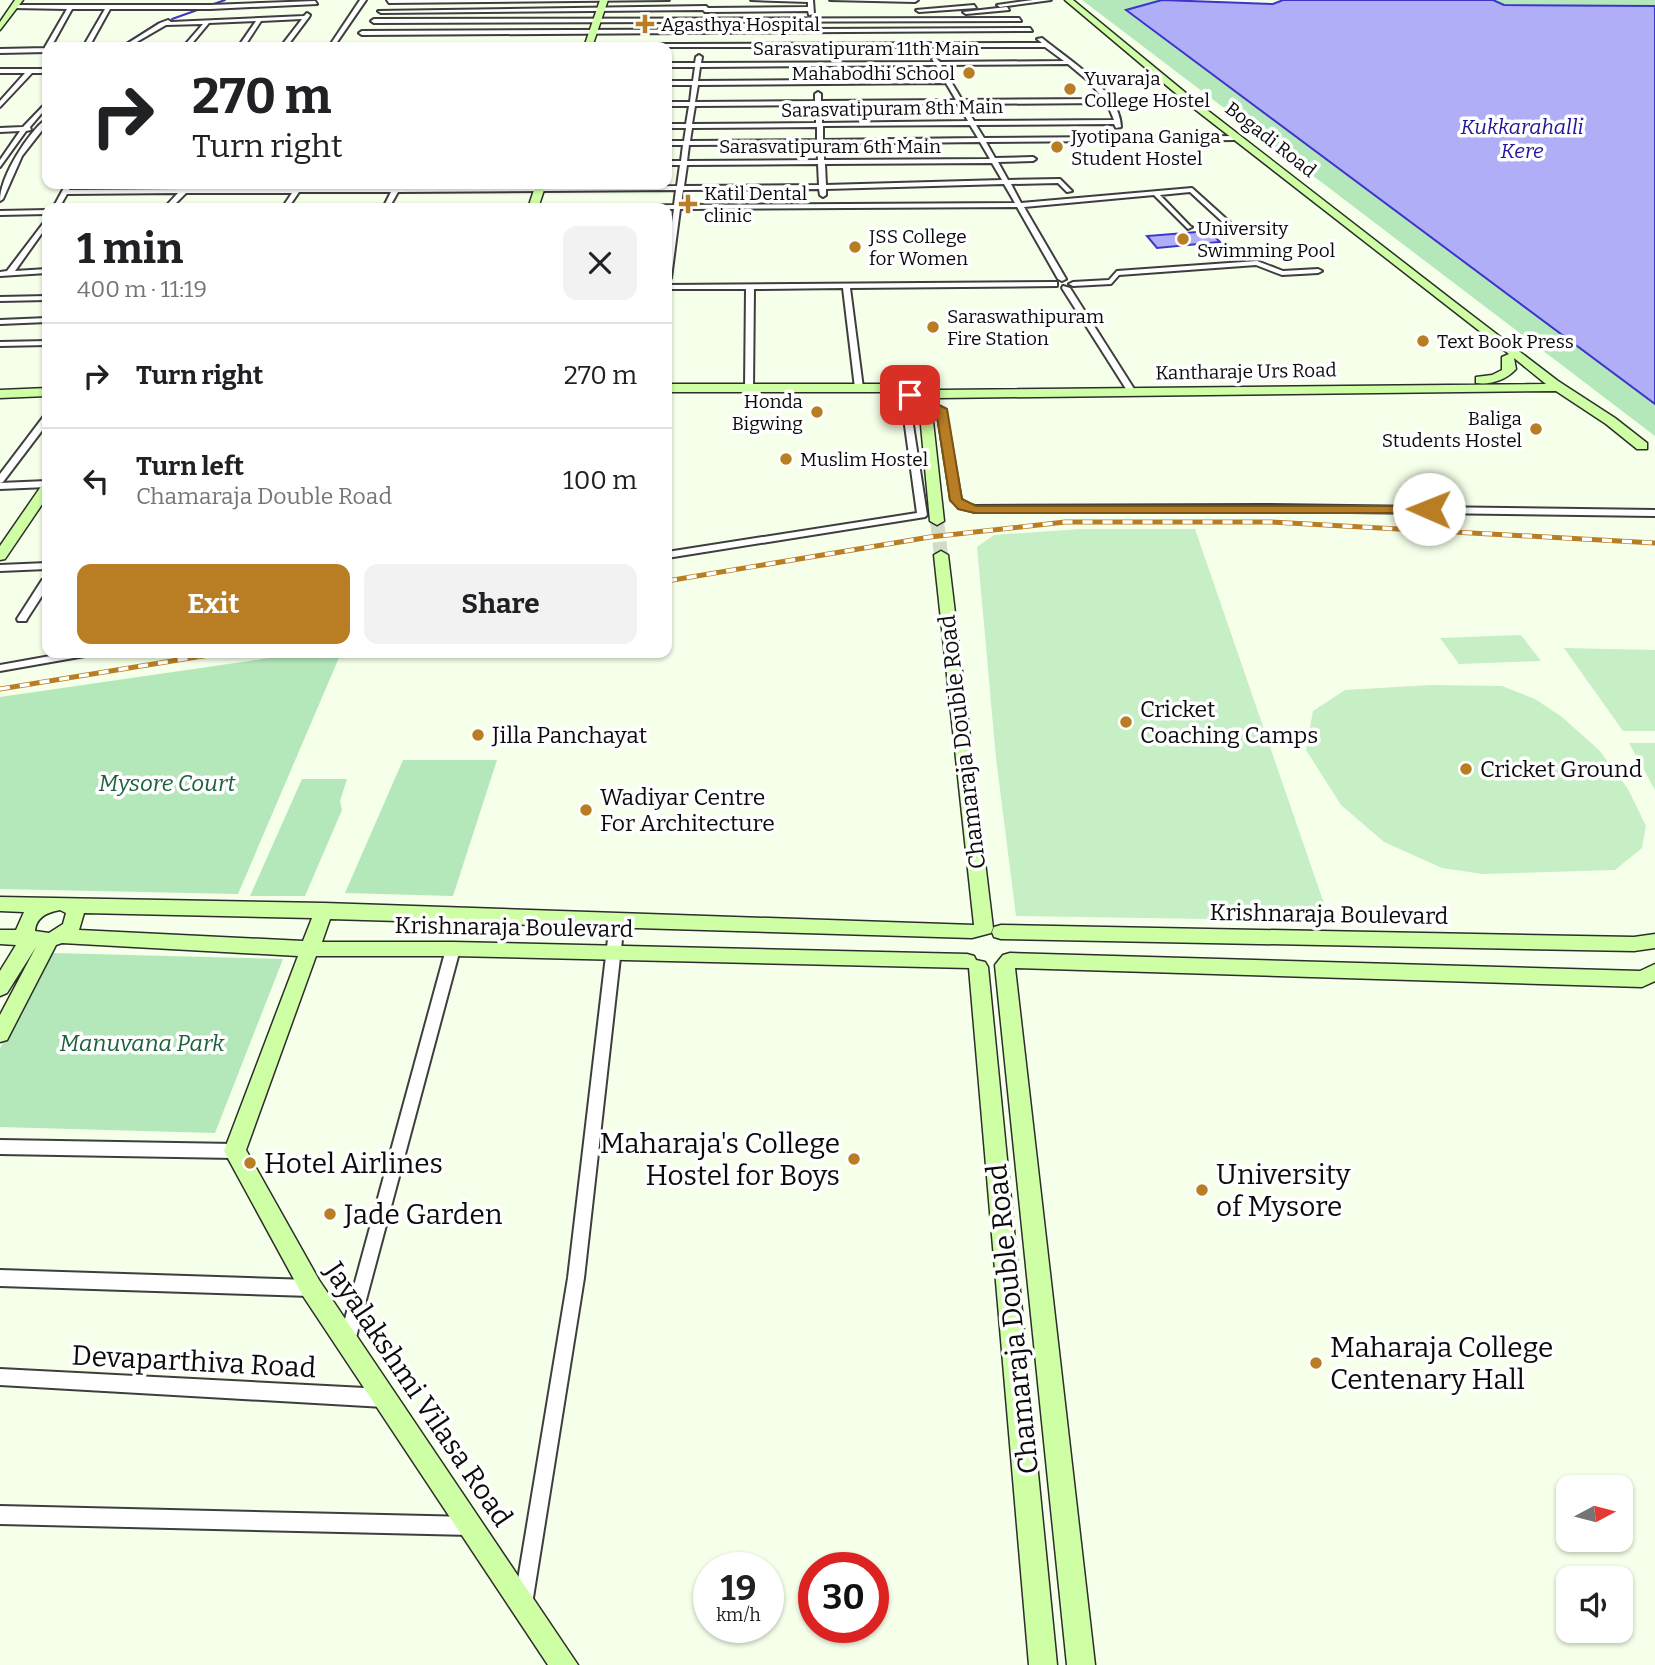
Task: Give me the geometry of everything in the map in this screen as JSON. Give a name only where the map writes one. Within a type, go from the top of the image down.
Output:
[{"type":"main road","points":[[590,42],[604,0]]},
{"type":"main road","name":"Bogadi Road","points":[[1070,2],[1238,138],[1452,306],[1472,318],[1549,386]]},
{"type":"main road","points":[[0,28],[17,3]]},
{"type":"main road","name":"Bogadi Road","points":[[1452,306],[1462,319],[1508,357],[1618,435],[1655,455]]},
{"type":"main road","points":[[1469,382],[1498,378],[1510,369],[1508,357]]},
{"type":"main road","name":"Kantharaje Urs Road","points":[[929,397],[1131,389],[1469,382],[1549,386]]},
{"type":"main road","name":"Kantharaje Urs Road","points":[[1323,386],[1549,386]]},
{"type":"main road","points":[[1504,388],[1549,386]]},
{"type":"main road","points":[[672,388],[859,388],[912,391]]},
{"type":"main road","points":[[672,394],[912,391]]},
{"type":"main road","points":[[912,391],[914,399],[929,397],[937,521]]},
{"type":"main road","points":[[0,395],[42,394]]},
{"type":"main road","points":[[3,549],[42,493]]},
{"type":"main road","name":"Chamaraja Double Road","points":[[941,555],[986,931]]},
{"type":"main road","name":"Krishnaraja Boulevard","points":[[46,906],[62,903],[72,906],[324,910],[617,922],[986,931],[1620,944],[1655,941]]},
{"type":"main road","points":[[0,904],[46,906]]},
{"type":"main road","points":[[46,906],[26,922],[26,934],[47,938]]},
{"type":"main road","points":[[0,988],[47,938],[76,922],[76,911],[72,906]]},
{"type":"main road","points":[[235,1151],[324,910]]},
{"type":"main road","points":[[1008,963],[1012,942],[986,931],[962,941],[961,948],[973,964],[992,969],[1008,963],[1651,977]]},
{"type":"main road","name":"Krishnaraja Boulevard","points":[[0,937],[310,949],[453,949],[973,964]]},
{"type":"main road","points":[[0,1034],[47,938]]},
{"type":"main road","name":"Chamaraja Double Road","points":[[1008,963],[1081,1665]]},
{"type":"main road","name":"Chamaraja Double Road","points":[[973,964],[1043,1665]]},
{"type":"main road","name":"Jayalakshmi Vilasa Road","points":[[235,1151],[311,1288],[564,1665]]},
{"type":"street","points":[[122,42],[181,0]]},
{"type":"street","points":[[133,42],[162,24],[231,0]]},
{"type":"street","points":[[334,42],[363,0]]},
{"type":"street","points":[[352,42],[374,21],[389,0],[666,0]]},
{"type":"street","points":[[672,235],[707,0]]},
{"type":"street","points":[[754,0],[810,0],[816,45],[823,206]]},
{"type":"street","points":[[843,20],[833,0],[915,0],[920,13]]},
{"type":"street","points":[[913,20],[920,13],[1048,0]]},
{"type":"street","points":[[17,3],[70,7],[214,7],[316,1]]},
{"type":"street","points":[[288,42],[316,1]]},
{"type":"street","points":[[477,42],[500,1]]},
{"type":"street","points":[[1003,5],[1102,92],[1118,122],[1119,138]]},
{"type":"street","points":[[51,42],[70,7]]},
{"type":"street","points":[[89,42],[108,7]]},
{"type":"street","points":[[190,42],[206,23],[214,7]]},
{"type":"street","points":[[381,11],[810,9]]},
{"type":"street","points":[[162,24],[306,17]]},
{"type":"street","points":[[244,42],[260,19]]},
{"type":"street","points":[[913,20],[1064,284],[1131,389]]},
{"type":"street","points":[[374,21],[1019,20]]},
{"type":"street","points":[[362,33],[1030,30]]},
{"type":"street","points":[[672,45],[1046,45]]},
{"type":"street","points":[[0,51],[42,49]]},
{"type":"street","name":"Sarasvatipuram 11th Main","points":[[672,65],[1066,63]]},
{"type":"street","points":[[756,64],[756,103]]},
{"type":"street","points":[[0,71],[42,71]]},
{"type":"street","points":[[0,105],[30,71]]},
{"type":"street","points":[[672,83],[948,81]]},
{"type":"street","points":[[672,104],[1108,101]]},
{"type":"street","points":[[0,165],[4,152],[42,110]]},
{"type":"street","name":"Sarasvatipuram 8th Main","points":[[672,126],[1118,122]]},
{"type":"street","points":[[0,130],[42,129]]},
{"type":"street","points":[[0,200],[19,156],[42,130]]},
{"type":"street","points":[[672,143],[1238,138]]},
{"type":"street","name":"Sarasvatipuram 6th Main","points":[[672,163],[1033,159]]},
{"type":"street","points":[[672,188],[1007,185],[1060,181],[1069,191]]},
{"type":"street","points":[[59,203],[65,191],[223,189]]},
{"type":"street","points":[[172,203],[185,190]]},
{"type":"street","points":[[672,207],[1019,205],[1192,190],[1228,225]]},
{"type":"street","points":[[1155,193],[1188,228]]},
{"type":"street","points":[[0,213],[42,212]]},
{"type":"street","points":[[0,219],[42,220]]},
{"type":"street","points":[[10,272],[35,245],[42,230]]},
{"type":"street","points":[[672,287],[1064,284],[1111,282],[1117,273],[1257,263],[1282,273],[1318,271]]},
{"type":"street","points":[[0,274],[42,271]]},
{"type":"street","points":[[846,285],[859,388]]},
{"type":"street","points":[[749,388],[750,286]]},
{"type":"street","points":[[0,299],[42,298]]},
{"type":"street","points":[[0,322],[42,320]]},
{"type":"street","points":[[0,343],[13,321]]},
{"type":"street","points":[[0,343],[42,343]]},
{"type":"street","points":[[672,554],[922,515],[907,411],[929,397],[941,409],[956,500],[962,506],[975,509],[1266,508],[1655,513]]},
{"type":"street","points":[[0,480],[42,425]]},
{"type":"street","points":[[0,486],[42,486]]},
{"type":"street","points":[[0,568],[42,566]]},
{"type":"street","points":[[22,619],[42,588]]},
{"type":"street","points":[[0,668],[57,658]]},
{"type":"street","points":[[523,1604],[576,1278],[617,922]]},
{"type":"street","points":[[347,1341],[453,949]]},
{"type":"street","points":[[0,1147],[235,1151]]},
{"type":"street","points":[[0,1278],[311,1288]]},
{"type":"street","name":"Devaparthiva Road","points":[[0,1377],[385,1398]]},
{"type":"street","points":[[0,1515],[471,1527]]},
{"type":"green space","points":[[1082,0],[1162,0],[1127,10],[1655,404],[1655,436]]},
{"type":"green space","points":[[1493,0],[1655,0],[1655,6],[1504,5]]},
{"type":"green space","name":"Cricket Coaching Camps","points":[[1081,529],[1195,529],[1330,921],[1016,916],[996,758],[977,547],[994,535]]},
{"type":"green space","points":[[1521,635],[1541,661],[1459,664],[1440,638]]},
{"type":"green space","points":[[1564,648],[1655,650],[1655,731],[1623,731]]},
{"type":"green space","name":"Mysore Court","points":[[269,658],[339,658],[238,894],[0,889],[0,697]]},
{"type":"green space","name":"Cricket Ground","points":[[1432,685],[1502,686],[1535,699],[1562,717],[1599,750],[1628,789],[1646,826],[1642,848],[1615,870],[1483,874],[1442,868],[1384,842],[1341,805],[1306,750],[1313,711],[1345,690]]},
{"type":"green space","points":[[1629,743],[1655,743],[1655,790]]},
{"type":"green space","points":[[403,760],[497,760],[453,896],[345,893]]},
{"type":"green space","points":[[302,779],[347,779],[340,801],[342,810],[305,896],[250,896]]},
{"type":"green space","name":"Manuvana Park","points":[[52,953],[283,959],[215,1133],[0,1127],[0,1048]]},
{"type":"water","name":"Kukkarahalli Kere","points":[[1162,0],[1273,4],[1283,0],[1493,0],[1504,5],[1655,6],[1655,404],[1126,10]]},
{"type":"water","name":"University Swimming Pool","points":[[1209,231],[1220,242],[1157,248],[1147,236]]},
{"type":"waterway","points":[[211,5],[225,0]]},
{"type":"waterway","points":[[172,19],[203,8]]},
{"type":"waterway","points":[[128,42],[158,23]]},
{"type":"tunnel","points":[[937,521],[941,555]]},
{"type":"railway","points":[[672,580],[930,537],[1065,522],[1271,522],[1655,543]]},
{"type":"railway","points":[[0,689],[190,658]]},
{"type":"place","name":"Agasthya Hospital","points":[[645,24]]},
{"type":"place","name":"Mahabodhi School","points":[[969,73]]},
{"type":"place","name":"Yuvaraja College Hostel","points":[[1070,89]]},
{"type":"place","name":"Jyotipana Ganiga Student Hostel","points":[[1057,147]]},
{"type":"place","name":"Katil Dental clinic","points":[[688,204]]},
{"type":"place","name":"University Swimming Pool","points":[[1183,239]]},
{"type":"place","name":"JSS College for Women","points":[[855,247]]},
{"type":"place","name":"Saraswathipuram Fire Station","points":[[933,327]]},
{"type":"place","name":"Text Book Press","points":[[1423,341]]},
{"type":"place","name":"Honda Bigwing","points":[[817,412]]},
{"type":"place","name":"Baliga Students Hostel","points":[[1536,429]]},
{"type":"place","name":"Muslim Hostel","points":[[786,459]]},
{"type":"place","name":"Cricket Coaching Camps","points":[[1126,722]]},
{"type":"place","name":"Jilla Panchayat","points":[[478,735]]},
{"type":"place","name":"Cricket Ground","points":[[1466,769]]},
{"type":"place","name":"Wadiyar Centre For Architecture","points":[[586,810]]},
{"type":"place","name":"Maharaja's College Hostel for Boys","points":[[854,1159]]},
{"type":"place","name":"Hotel Airlines","points":[[250,1163]]},
{"type":"place","name":"University of Mysore","points":[[1202,1190]]},
{"type":"place","name":"Jade Garden","points":[[330,1214]]},
{"type":"place","name":"Maharaja College Centenary Hall","points":[[1316,1363]]},
{"type":"route","points":[[910,395],[941,409],[956,500],[962,506],[975,509],[1429,509]]}]
